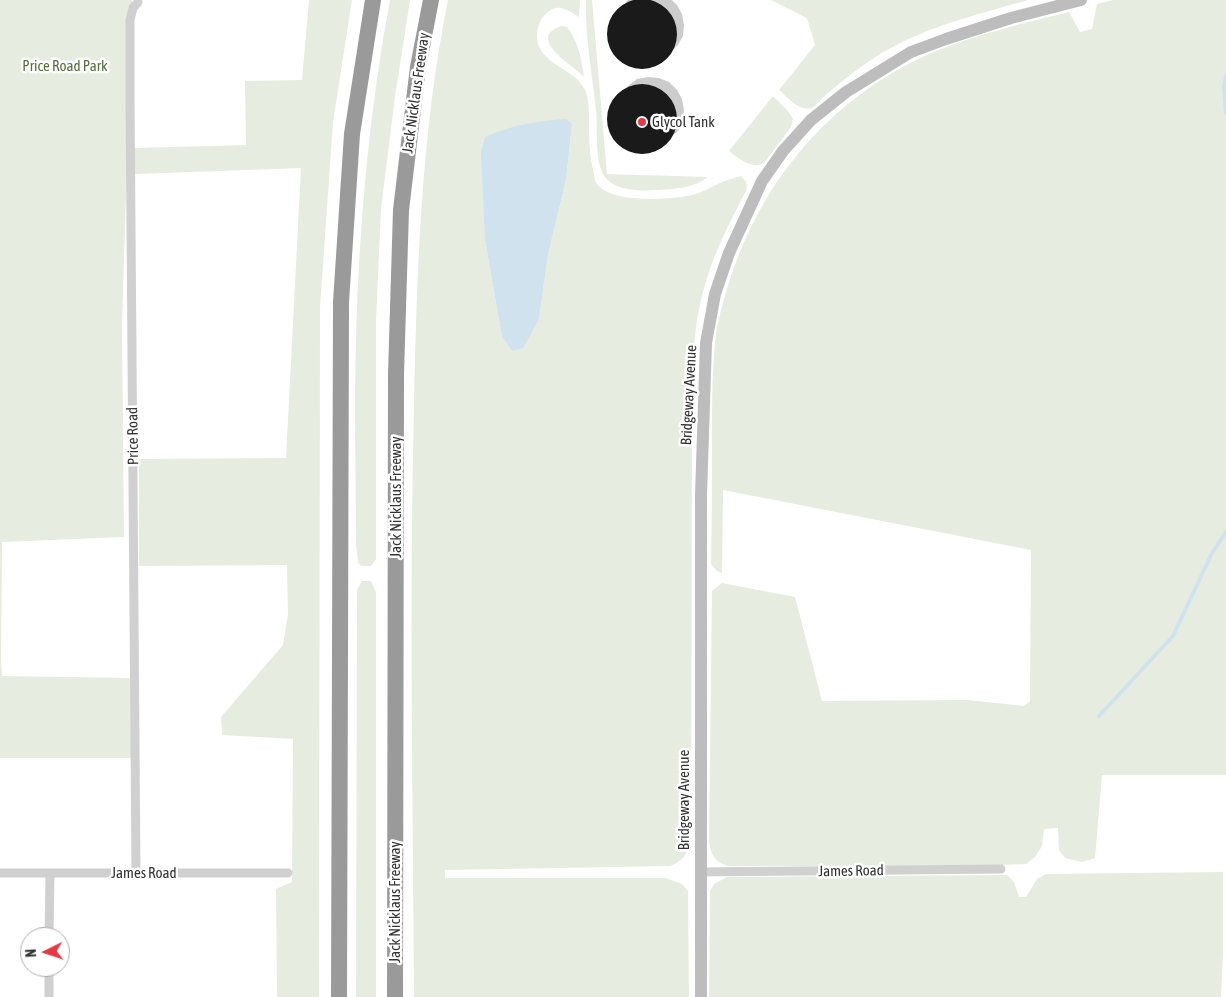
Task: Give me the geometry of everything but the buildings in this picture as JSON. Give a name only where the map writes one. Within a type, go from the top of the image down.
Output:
[{"type":"highway","points":[[339,997],[341,302],[352,134],[373,0]]},
{"type":"highway","name":"Jack Nicklaus Freeway","points":[[395,997],[396,374],[401,219],[418,68],[431,0]]},
{"type":"street","name":"Bridgeway Avenue","points":[[701,997],[701,495],[706,343],[716,294],[729,253],[762,182],[783,151],[811,120],[846,92],[911,52],[1011,18],[1081,0]]},
{"type":"street","name":"Price Road","points":[[136,873],[130,20],[133,8],[138,2]]},
{"type":"street","name":"James Road","points":[[700,872],[1001,870]]},
{"type":"street","name":"James Road","points":[[0,873],[288,873]]},
{"type":"street","points":[[49,927],[50,873]]},
{"type":"street","points":[[49,977],[49,997]]},
{"type":"green space","name":"Price Road Park","points":[[0,0],[132,0],[122,325],[124,537],[2,542],[1,662],[2,676],[130,678],[131,758],[0,758]]},
{"type":"green space","points":[[309,0],[352,0],[333,122],[320,308],[319,997],[277,997],[276,889],[292,882],[293,739],[222,735],[221,717],[283,645],[288,614],[287,565],[139,566],[139,459],[286,458],[301,168],[135,174],[134,148],[246,145],[245,81],[302,80]]},
{"type":"green space","points":[[390,0],[410,0],[395,97],[381,209],[376,322],[376,559],[371,566],[361,566],[358,562],[356,544],[355,416],[360,254],[366,169],[376,84]]},
{"type":"green space","points":[[448,0],[580,0],[579,17],[565,9],[558,8],[546,13],[538,28],[537,40],[541,50],[547,57],[572,75],[585,90],[588,105],[590,154],[597,184],[615,195],[629,198],[659,199],[696,194],[741,176],[746,182],[747,189],[726,229],[709,271],[697,321],[695,342],[692,385],[691,831],[686,852],[681,860],[670,866],[445,870],[445,878],[665,878],[682,884],[688,891],[689,997],[414,997],[412,627],[415,354],[422,201],[426,151],[439,50]],"holes":[[[572,124],[566,180],[548,255],[539,319],[512,351],[502,337],[485,240]]]},
{"type":"green space","points":[[586,0],[592,0],[607,174],[708,177],[702,181],[683,188],[642,190],[621,188],[609,182],[605,177],[599,163],[598,154]]},
{"type":"green space","points":[[771,0],[1028,0],[931,29],[913,37],[877,56],[852,74],[813,107],[807,109],[794,103],[779,90],[815,45],[807,18]]},
{"type":"green space","points":[[1113,0],[1226,0],[1226,775],[1102,775],[1095,858],[1082,862],[1065,858],[1059,850],[1058,828],[1044,829],[1042,846],[1035,857],[1026,864],[966,866],[724,865],[714,858],[709,841],[712,591],[722,583],[795,597],[822,701],[967,700],[1024,706],[1030,701],[1031,550],[723,490],[722,573],[717,571],[711,564],[712,398],[717,327],[724,298],[744,242],[778,181],[799,153],[822,127],[848,104],[877,83],[908,64],[946,47],[1049,17],[1069,12],[1080,32],[1092,29],[1097,4]]},
{"type":"green space","points":[[561,26],[567,27],[577,44],[584,77],[550,45],[548,38],[551,31]]},
{"type":"green space","points":[[773,96],[793,119],[791,127],[764,163],[759,165],[750,164],[729,151]]},
{"type":"green space","points":[[362,581],[371,581],[376,592],[376,997],[356,997],[357,590]]},
{"type":"green space","points":[[1223,872],[1221,997],[709,997],[710,891],[714,884],[727,877],[1007,875],[1014,882],[1019,897],[1026,897],[1037,879],[1046,874]]},
{"type":"water","points":[[566,119],[572,124],[566,180],[548,255],[539,319],[523,348],[512,351],[502,337],[485,240],[481,152],[485,137],[505,129],[525,124]]},
{"type":"waterway","points":[[1226,77],[1224,86],[1226,112]]},
{"type":"waterway","points":[[1099,716],[1173,636],[1212,553],[1226,532]]},
{"type":"place","name":"Glycol Tank","points":[[642,122]]}]
